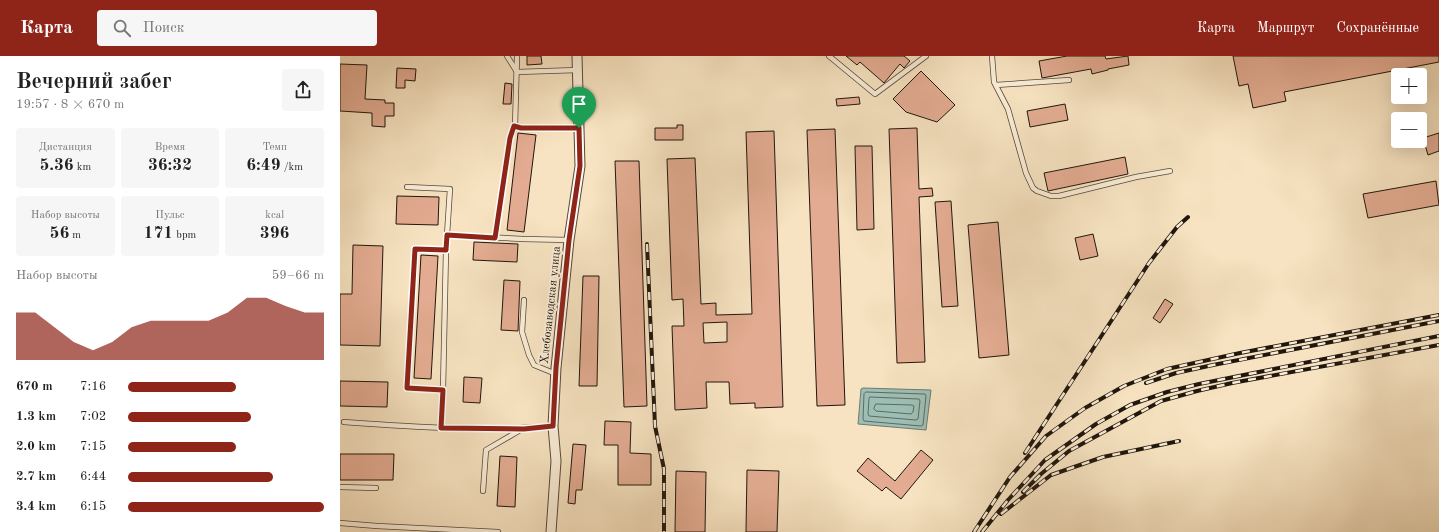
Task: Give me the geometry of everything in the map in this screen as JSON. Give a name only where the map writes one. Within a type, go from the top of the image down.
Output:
[{"type":"street","name":"Хлебозаводская улица","points":[[551,532],[556,461],[553,426],[556,374],[569,240],[580,166],[577,56]]},
{"type":"lane","points":[[506,56],[517,72]]},
{"type":"lane","points":[[495,238],[510,138],[514,126],[517,56]]},
{"type":"lane","points":[[830,56],[874,94],[926,56]]},
{"type":"lane","points":[[992,56],[994,82],[1008,109],[1026,173],[1033,188],[1037,191],[1051,196],[1059,196],[1136,177],[1170,171]]},
{"type":"lane","points":[[517,72],[578,70]]},
{"type":"lane","points":[[996,86],[1069,80]]},
{"type":"lane","points":[[514,126],[521,128],[579,128]]},
{"type":"lane","points":[[407,187],[450,189],[446,250],[441,428]]},
{"type":"lane","points":[[447,235],[569,240]]},
{"type":"lane","points":[[443,390],[407,388],[415,249],[446,250]]},
{"type":"lane","points":[[524,300],[522,332],[529,354],[534,365],[556,374]]},
{"type":"lane","points":[[344,422],[441,428],[524,429],[553,426]]},
{"type":"lane","points":[[483,491],[486,450],[524,429]]},
{"type":"lane","points":[[340,487],[376,488]]},
{"type":"lane","points":[[340,523],[498,532]]},
{"type":"water","points":[[861,389],[931,390],[926,430],[858,424]]},
{"type":"building","points":[[527,56],[541,56],[542,64],[527,65]]},
{"type":"building","points":[[846,56],[904,56],[910,61],[904,68],[900,64],[884,83],[860,62],[857,65]]},
{"type":"building","points":[[1067,56],[1105,56],[1106,59],[1128,56],[1129,65],[1092,74],[1091,69],[1042,78],[1039,61]]},
{"type":"building","points":[[1233,56],[1439,56],[1439,62],[1408,68],[1391,68],[1391,71],[1284,92],[1286,101],[1253,108],[1248,84],[1239,86]]},
{"type":"building","points":[[340,64],[367,65],[365,99],[385,100],[385,103],[394,103],[394,116],[385,116],[385,127],[372,126],[372,113],[340,111]]},
{"type":"building","points":[[397,68],[416,69],[415,81],[405,80],[405,88],[396,88]]},
{"type":"building","points":[[921,71],[955,105],[937,122],[906,112],[893,99]]},
{"type":"building","points":[[505,83],[512,84],[511,104],[503,104]]},
{"type":"building","points":[[859,97],[860,104],[837,106],[836,99]]},
{"type":"building","points":[[1065,104],[1068,120],[1030,127],[1027,111]]},
{"type":"building","points":[[677,125],[683,125],[683,140],[655,140],[655,128],[677,128]]},
{"type":"building","points":[[917,128],[919,189],[932,188],[933,196],[919,197],[925,362],[897,363],[889,129]]},
{"type":"building","points":[[835,129],[845,405],[817,406],[807,130]]},
{"type":"building","points":[[774,131],[783,407],[755,408],[755,403],[730,404],[729,382],[706,382],[707,408],[675,410],[672,326],[684,326],[683,299],[672,300],[667,159],[695,158],[701,304],[716,303],[716,315],[752,314],[746,132]],"holes":[[[727,322],[727,342],[704,343],[703,323]]]},
{"type":"building","points":[[518,133],[536,135],[524,232],[507,230]]},
{"type":"building","points":[[1439,133],[1439,151],[1428,155],[1426,148],[1427,137]]},
{"type":"building","points":[[855,146],[872,146],[874,229],[857,230]]},
{"type":"building","points":[[1125,157],[1128,174],[1048,191],[1044,173]]},
{"type":"building","points":[[615,161],[639,161],[647,406],[624,407]]},
{"type":"building","points":[[1436,181],[1439,205],[1368,218],[1363,194]]},
{"type":"building","points":[[397,196],[439,197],[438,225],[396,224]]},
{"type":"building","points":[[951,201],[958,306],[942,307],[935,202]]},
{"type":"building","points":[[998,222],[1009,355],[979,358],[968,225]]},
{"type":"building","points":[[1093,234],[1098,256],[1080,260],[1075,238]]},
{"type":"building","points":[[474,242],[518,244],[517,262],[473,260]]},
{"type":"building","points":[[353,245],[383,246],[380,346],[340,345],[340,294],[352,294]]},
{"type":"building","points":[[421,255],[438,256],[431,379],[414,378]]},
{"type":"building","points":[[583,276],[599,276],[597,386],[579,386]]},
{"type":"building","points":[[504,280],[520,281],[518,331],[501,330]]},
{"type":"building","points":[[1165,299],[1173,304],[1160,323],[1153,318]]},
{"type":"building","points":[[464,377],[482,378],[480,403],[463,402]]},
{"type":"building","points":[[340,381],[388,382],[387,407],[340,406]]},
{"type":"building","points":[[605,421],[631,422],[630,453],[651,454],[651,485],[618,485],[618,445],[604,445]]},
{"type":"building","points":[[573,444],[586,445],[582,490],[576,490],[575,504],[568,503]]},
{"type":"building","points":[[921,450],[933,460],[901,499],[886,487],[882,491],[857,471],[868,458],[895,481]]},
{"type":"building","points":[[340,454],[394,454],[393,480],[340,480]]},
{"type":"building","points":[[500,456],[517,457],[515,507],[497,506]]},
{"type":"building","points":[[747,470],[779,471],[777,532],[746,532]]},
{"type":"building","points":[[676,471],[706,472],[705,532],[675,532]]},
{"type":"railway","points":[[1025,453],[1149,263],[1177,227],[1188,217]]},
{"type":"railway","points":[[647,244],[655,426],[664,469],[664,532]]},
{"type":"railway","points":[[974,532],[1010,477],[1046,436],[1085,408],[1124,386],[1167,369],[1240,353],[1439,315]]},
{"type":"railway","points":[[1146,383],[1176,373],[1213,365],[1439,321]]},
{"type":"railway","points":[[982,532],[1008,500],[1045,460],[1096,424],[1130,405],[1167,392],[1199,384],[1439,336]]},
{"type":"railway","points":[[1023,492],[1041,474],[1069,451],[1161,401],[1232,383],[1439,345]]},
{"type":"railway","points":[[1001,514],[1051,475],[1103,457],[1179,441]]},
{"type":"route","points":[[514,126],[521,128],[579,128],[580,166],[569,240],[556,368],[553,426],[524,429],[441,428],[443,390],[407,388],[415,249],[446,250],[447,235],[495,238],[510,138],[514,126]]}]
